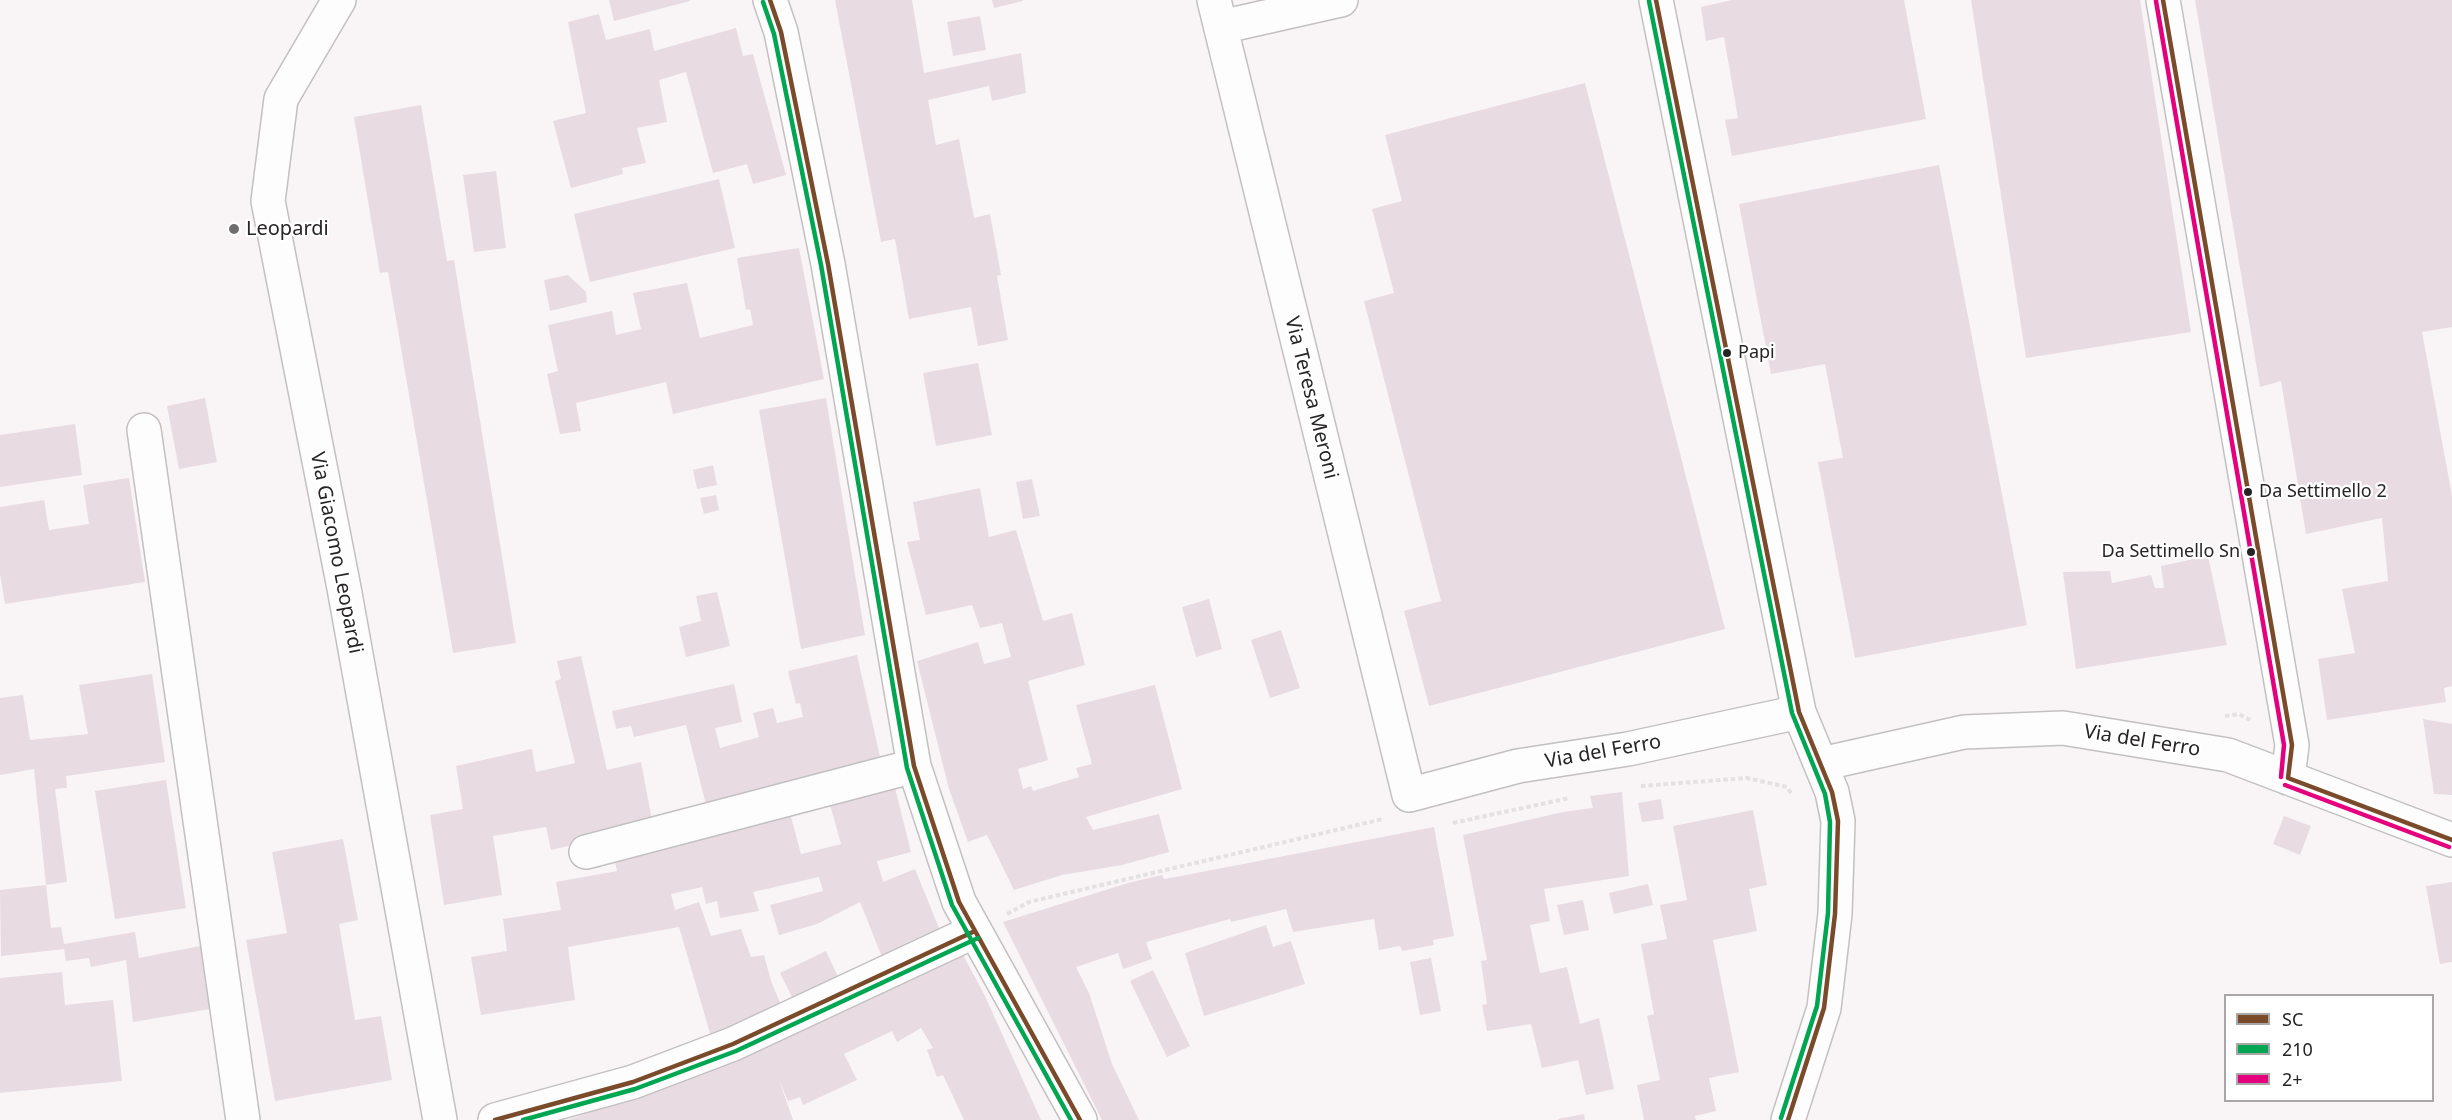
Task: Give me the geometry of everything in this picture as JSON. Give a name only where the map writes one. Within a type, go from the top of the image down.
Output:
[{"type":"street","name":"Via Giacomo Leopardi","points":[[339,0],[281,99],[268,201],[344,588],[440,1120]]},
{"type":"street","points":[[770,0],[781,32],[828,264],[914,766],[959,902],[1080,1120]]},
{"type":"street","points":[[1217,14],[1341,0]]},
{"type":"street","points":[[1656,0],[1799,712],[1832,792],[1838,821],[1835,914],[1824,1008],[1788,1120]]},
{"type":"street","points":[[2163,0],[2292,745],[2288,778]]},
{"type":"street","name":"Via Teresa Meroni","points":[[1217,14],[1400,807]]},
{"type":"street","points":[[144,430],[243,1120]]},
{"type":"street","name":"Via del Ferro","points":[[1400,807],[1518,766],[1628,748],[1799,712]]},
{"type":"street","name":"Via del Ferro","points":[[1821,764],[1964,732],[2063,728],[2228,755],[2452,840]]},
{"type":"street","points":[[586,852],[914,766]]},
{"type":"street","points":[[495,1120],[633,1082],[733,1044],[975,931]]},
{"type":"path","points":[[1629,787],[1747,778],[1787,787],[1792,795]]},
{"type":"path","points":[[1448,822],[1457,823],[1571,797]]},
{"type":"path","points":[[975,931],[1029,902],[1400,807]]},
{"type":"building","points":[[609,0],[690,0],[690,1],[614,21]]},
{"type":"building","points":[[835,0],[912,0],[924,73],[1021,53],[1026,93],[992,101],[989,86],[928,100],[936,145],[959,139],[974,218],[990,214],[1001,275],[997,276],[1008,340],[978,346],[971,307],[909,319],[895,239],[881,242]]},
{"type":"building","points":[[992,0],[1023,0],[1023,1],[994,8]]},
{"type":"building","points":[[1732,0],[1904,0],[1926,119],[1732,156],[1725,120],[1738,118],[1724,37],[1706,41],[1701,7]]},
{"type":"building","points":[[1971,0],[2140,0],[2191,332],[2026,358]]},
{"type":"building","points":[[2195,0],[2452,0],[2452,327],[2422,332],[2452,496],[2452,686],[2444,688],[2446,702],[2327,720],[2318,659],[2355,653],[2342,589],[2388,581],[2382,518],[2306,534],[2281,381],[2260,387]]},
{"type":"building","points":[[599,14],[606,40],[650,29],[654,51],[736,28],[743,56],[753,54],[786,175],[753,184],[747,164],[713,173],[686,72],[659,80],[667,122],[637,128],[646,163],[622,168],[623,174],[571,188],[553,121],[586,113],[568,22]]},
{"type":"building","points":[[980,16],[986,50],[953,56],[947,22]]},
{"type":"building","points":[[1585,83],[1725,629],[1429,706],[1404,611],[1441,601],[1364,301],[1394,293],[1372,209],[1402,201],[1385,135]]},
{"type":"building","points":[[421,105],[447,261],[454,260],[516,643],[453,653],[388,272],[380,273],[354,117]]},
{"type":"building","points":[[1939,165],[2027,625],[1855,658],[1818,462],[1843,458],[1825,364],[1771,374],[1739,204]]},
{"type":"building","points":[[496,171],[506,248],[474,252],[463,175]]},
{"type":"building","points":[[719,179],[735,248],[590,282],[574,214]]},
{"type":"building","points":[[799,248],[824,379],[673,414],[666,382],[576,403],[581,431],[560,434],[547,374],[558,371],[548,325],[612,311],[616,335],[641,329],[633,293],[687,283],[700,338],[753,325],[750,309],[746,310],[737,258]]},
{"type":"building","points":[[568,275],[586,292],[587,302],[550,311],[544,280]]},
{"type":"building","points":[[978,363],[992,435],[936,446],[923,373]]},
{"type":"building","points":[[205,398],[217,462],[179,469],[167,406]]},
{"type":"building","points":[[826,398],[865,635],[801,649],[759,410]]},
{"type":"building","points":[[75,424],[82,475],[0,487],[0,435]]},
{"type":"building","points":[[713,465],[717,485],[697,489],[693,470]]},
{"type":"building","points":[[129,478],[145,582],[5,604],[0,574],[0,507],[44,500],[49,530],[89,524],[83,485]]},
{"type":"building","points":[[1032,479],[1040,516],[1023,519],[1016,482]]},
{"type":"building","points":[[980,488],[989,537],[1016,530],[1043,621],[1072,613],[1085,665],[1028,681],[1048,760],[1018,769],[1023,789],[1031,786],[1033,791],[1079,777],[1076,768],[1092,764],[1076,705],[1155,685],[1182,789],[1086,817],[1093,830],[1159,814],[1169,852],[1122,865],[1062,875],[1014,890],[987,835],[968,842],[949,789],[917,661],[978,642],[984,664],[1011,657],[1002,623],[980,628],[972,605],[926,615],[907,542],[920,540],[913,502]]},
{"type":"building","points":[[716,495],[719,510],[704,514],[700,498]]},
{"type":"building","points":[[2208,556],[2227,645],[2076,669],[2063,572],[2110,571],[2112,583],[2151,575],[2155,588],[2164,588],[2161,566]]},
{"type":"building","points":[[717,592],[730,646],[686,657],[679,627],[701,621],[696,596]]},
{"type":"building","points":[[1209,599],[1222,649],[1196,657],[1182,607]]},
{"type":"building","points":[[1281,630],[1300,688],[1270,698],[1251,640]]},
{"type":"building","points":[[857,655],[881,761],[706,805],[686,725],[634,737],[631,726],[616,729],[612,711],[734,684],[742,722],[715,728],[720,748],[759,737],[753,713],[773,708],[777,723],[803,717],[800,703],[796,704],[788,671]]},
{"type":"building","points":[[581,656],[607,770],[641,762],[653,826],[551,850],[546,827],[493,836],[502,895],[444,905],[430,815],[463,809],[456,766],[532,749],[536,772],[575,763],[555,681],[561,679],[557,661]]},
{"type":"building","points":[[152,674],[165,762],[66,776],[67,788],[55,789],[67,882],[46,885],[34,769],[0,775],[0,698],[23,695],[30,740],[88,734],[79,685]]},
{"type":"building","points":[[2423,719],[2452,724],[2452,795],[2434,794]]},
{"type":"building","points":[[166,780],[186,908],[115,919],[95,791]]},
{"type":"building","points":[[894,784],[911,852],[877,861],[883,882],[915,869],[941,933],[882,957],[860,902],[817,924],[779,935],[770,905],[823,891],[819,877],[753,892],[759,911],[720,918],[717,901],[706,904],[702,887],[671,894],[675,910],[699,902],[711,936],[741,929],[751,957],[764,955],[771,981],[783,1010],[712,1040],[679,927],[568,947],[575,1000],[481,1015],[471,957],[507,951],[503,919],[561,910],[556,882],[617,871],[613,854],[790,813],[801,854],[841,844],[829,801]]},
{"type":"building","points":[[1622,792],[1629,876],[1544,889],[1550,921],[1530,925],[1540,973],[1567,967],[1580,1024],[1599,1018],[1614,1089],[1586,1095],[1578,1060],[1542,1068],[1531,1024],[1487,1031],[1482,1005],[1487,1004],[1481,961],[1487,960],[1463,835],[1563,812],[1593,808],[1590,796]]},
{"type":"building","points":[[1661,799],[1664,819],[1642,822],[1638,803]]},
{"type":"building","points":[[1753,810],[1767,885],[1749,889],[1757,931],[1713,940],[1739,1072],[1709,1078],[1716,1111],[1695,1116],[1696,1120],[1644,1120],[1637,1085],[1660,1080],[1647,1016],[1654,1014],[1641,944],[1667,939],[1660,905],[1687,900],[1673,826]]},
{"type":"building","points":[[2284,816],[2311,826],[2300,855],[2273,844]]},
{"type":"building","points":[[1434,827],[1454,936],[1433,940],[1434,945],[1402,951],[1400,946],[1379,950],[1374,919],[1293,932],[1286,909],[1231,922],[1230,919],[1146,942],[1152,959],[1123,969],[1118,953],[1076,967],[1089,993],[1112,1064],[1139,1120],[1102,1120],[1003,922],[1128,883],[1162,875],[1164,879],[1181,876]]},
{"type":"building","points":[[343,839],[358,920],[339,924],[355,1020],[381,1016],[392,1080],[275,1101],[246,940],[287,933],[272,852]]},
{"type":"building","points":[[2452,882],[2452,962],[2440,964],[2426,886]]},
{"type":"building","points":[[1648,884],[1653,905],[1614,914],[1609,893]]},
{"type":"building","points":[[46,885],[51,928],[61,927],[64,944],[135,932],[139,958],[205,945],[216,1008],[133,1022],[126,960],[91,967],[89,958],[66,961],[64,949],[1,956],[0,890]]},
{"type":"building","points":[[1583,900],[1589,930],[1564,935],[1557,905]]},
{"type":"building","points":[[1266,925],[1273,947],[1291,941],[1305,984],[1204,1016],[1185,953]]},
{"type":"building","points":[[826,951],[839,979],[794,1001],[780,973]]},
{"type":"building","points":[[962,953],[984,994],[1041,1120],[964,1120],[943,1075],[937,1077],[927,1050],[933,1048],[921,1028],[897,1042],[892,1031],[844,1054],[857,1080],[803,1105],[800,1097],[788,1101],[779,1080],[793,1120],[568,1120],[767,1048],[765,1042]]},
{"type":"building","points":[[1431,958],[1441,1011],[1420,1015],[1410,962]]},
{"type":"building","points":[[1153,970],[1190,1046],[1167,1057],[1130,981]]},
{"type":"building","points":[[62,972],[65,1005],[113,1000],[122,1081],[0,1093],[0,978]]},
{"type":"building","points":[[1584,1114],[1585,1120],[1558,1120],[1558,1119]]},
{"type":"transit line","name":"SC","points":[[770,0],[781,32],[828,264],[914,766],[959,902],[1080,1120]]},
{"type":"transit line","name":"SC","points":[[1656,0],[1799,712],[1832,792],[1838,821],[1835,914],[1824,1008],[1788,1120]]},
{"type":"transit line","name":"SC","points":[[2163,0],[2292,745],[2288,778],[2452,840]]},
{"type":"transit line","name":"210","points":[[1649,1],[1792,713],[1825,794],[1830,822],[1828,913],[1817,1006],[1781,1118]]},
{"type":"transit line","name":"2+","points":[[2156,1],[2284,745],[2281,777]]},
{"type":"transit line","name":"210","points":[[763,2],[774,34],[821,265],[907,768],[952,905],[1071,1120]]},
{"type":"transit line","name":"2+","points":[[2285,785],[2449,847]]},
{"type":"transit line","name":"SC","points":[[495,1120],[633,1082],[733,1044],[975,931]]},
{"type":"transit line","name":"210","points":[[523,1120],[635,1089],[736,1051],[978,938]]},
{"type":"place","name":"Leopardi","points":[[234,229]]},
{"type":"place","name":"Papi","points":[[1727,353]]},
{"type":"place","name":"Da Settimello 2","points":[[2248,492]]},
{"type":"place","name":"Da Settimello Sn","points":[[2251,552]]}]
